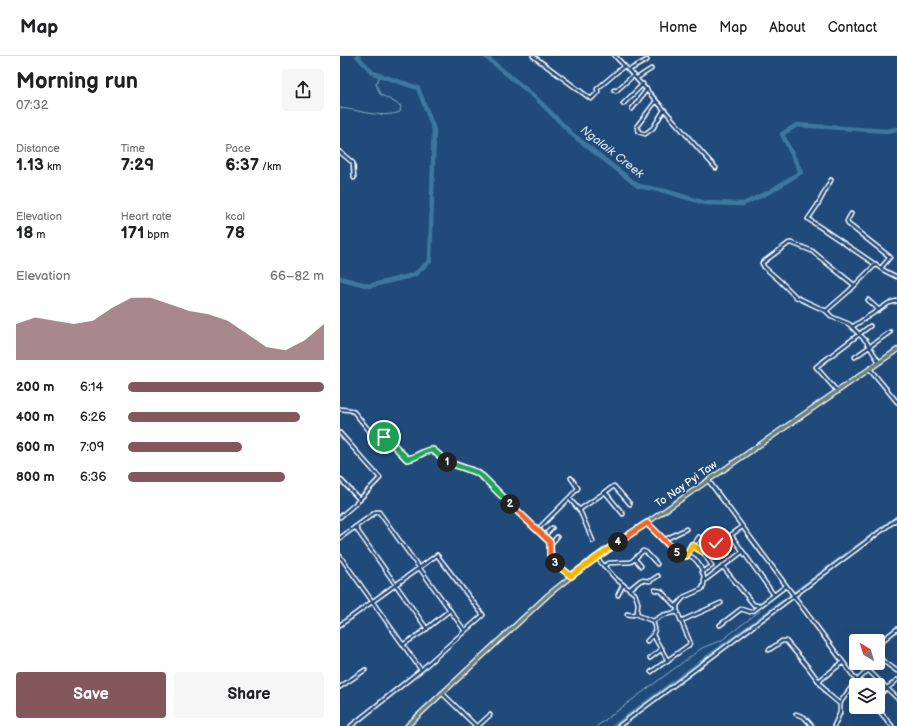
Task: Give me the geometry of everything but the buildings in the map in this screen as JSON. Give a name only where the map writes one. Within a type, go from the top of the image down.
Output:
[{"type":"main road","name":"To Nay Pyi Taw","points":[[407,726],[571,576],[596,557],[879,362],[896,352]]},
{"type":"street","points":[[533,56],[591,99],[598,92],[597,89],[624,66]]},
{"type":"street","points":[[615,56],[643,84],[656,101],[716,168]]},
{"type":"street","points":[[629,70],[647,60]]},
{"type":"street","points":[[637,78],[651,69]]},
{"type":"street","points":[[614,90],[616,91],[634,75]]},
{"type":"street","points":[[623,104],[643,84]]},
{"type":"street","points":[[632,109],[647,89]]},
{"type":"street","points":[[656,101],[637,126],[639,132],[645,134],[653,128],[664,110]]},
{"type":"street","points":[[340,152],[353,163],[354,178]]},
{"type":"street","points":[[831,180],[818,206],[808,219],[897,277]]},
{"type":"street","points":[[852,214],[847,221],[848,224],[890,257],[881,268]]},
{"type":"street","points":[[854,285],[812,251],[792,243],[789,243],[762,263],[764,267],[796,297],[826,311],[832,317],[852,327],[869,346],[879,362]]},
{"type":"street","points":[[826,311],[876,264]]},
{"type":"street","points":[[868,300],[879,310]]},
{"type":"street","points":[[852,327],[889,303],[897,302]]},
{"type":"street","points":[[837,391],[816,367],[870,326]]},
{"type":"street","points":[[855,357],[890,332]]},
{"type":"street","points":[[870,369],[897,402]]},
{"type":"street","points":[[340,409],[354,412],[372,434],[388,439],[407,459],[433,450],[450,463],[479,474],[551,544]]},
{"type":"street","points":[[340,434],[380,476],[378,481],[360,500],[340,517]]},
{"type":"street","points":[[340,439],[343,436]]},
{"type":"street","points":[[540,532],[538,529],[578,488],[571,478]]},
{"type":"street","points":[[340,479],[360,500]]},
{"type":"street","points":[[708,480],[855,678]]},
{"type":"street","points":[[579,510],[615,486],[630,504]]},
{"type":"street","points":[[605,492],[622,514]]},
{"type":"street","points":[[568,498],[571,499],[579,510],[593,541]]},
{"type":"street","points":[[340,538],[376,512],[379,512],[466,631]]},
{"type":"street","points":[[619,726],[793,594],[826,572],[897,519]]},
{"type":"street","points":[[647,523],[677,554],[693,559],[702,572],[704,581],[702,589],[684,597],[676,607]]},
{"type":"street","points":[[355,527],[427,629]]},
{"type":"street","points":[[702,551],[731,536],[742,527]]},
{"type":"street","points":[[544,536],[552,528]]},
{"type":"street","points":[[664,540],[686,529]]},
{"type":"street","points":[[731,536],[774,595]]},
{"type":"street","points":[[557,537],[551,544],[550,555],[555,564],[571,576]]},
{"type":"street","points":[[686,556],[692,545],[699,537]]},
{"type":"street","points":[[692,545],[702,551],[712,566],[710,568],[708,567],[702,572]]},
{"type":"street","points":[[604,566],[609,563],[629,562],[635,559],[642,552],[645,552],[657,564]]},
{"type":"street","points":[[704,581],[742,552]]},
{"type":"street","points":[[340,624],[438,555],[483,615],[482,618],[422,670],[351,726]]},
{"type":"street","points":[[340,556],[422,670]]},
{"type":"street","points":[[596,557],[623,585],[630,589],[638,599],[637,613]]},
{"type":"street","points":[[635,559],[641,566]]},
{"type":"street","points":[[723,567],[754,606],[757,605],[758,607]]},
{"type":"street","points":[[630,589],[641,580],[650,581],[658,576]]},
{"type":"street","points":[[618,595],[623,585]]},
{"type":"street","points":[[720,625],[741,609],[750,612],[786,586]]},
{"type":"street","points":[[651,672],[690,644],[676,607],[673,606],[661,591],[656,590]]},
{"type":"street","points":[[681,620],[721,603]]},
{"type":"street","points":[[404,644],[427,629],[450,610]]},
{"type":"street","points":[[653,621],[663,615],[678,612]]},
{"type":"street","points":[[627,614],[633,615],[637,613]]},
{"type":"street","points":[[637,613],[640,616],[653,621]]},
{"type":"street","points":[[647,641],[653,635],[655,628],[653,621]]},
{"type":"street","points":[[885,638],[897,629]]},
{"type":"street","points":[[653,635],[668,661]]},
{"type":"street","points":[[770,650],[782,641],[786,641],[830,696],[840,704]]},
{"type":"street","points":[[650,658],[662,649]]},
{"type":"street","points":[[819,681],[843,662]]},
{"type":"street","points":[[885,663],[897,671]]},
{"type":"street","points":[[340,687],[365,670]]},
{"type":"street","points":[[860,678],[868,670],[897,698]]},
{"type":"street","points":[[885,690],[897,680]]},
{"type":"street","points":[[834,726],[840,713],[840,704],[849,692]]},
{"type":"street","points":[[442,693],[476,726],[490,715]]},
{"type":"street","points":[[796,714],[804,717],[812,726]]},
{"type":"street","points":[[882,714],[892,726]]},
{"type":"waterway","name":"Ngalaik Creek","points":[[340,278],[369,286],[414,275],[430,261],[434,130],[418,88],[373,73],[357,56]]},
{"type":"waterway","name":"Ngalaik Creek","points":[[485,56],[535,97],[573,135],[638,186],[665,191],[705,203],[743,204],[771,191],[801,172],[782,134],[797,125],[887,131],[897,129]]},
{"type":"waterway","points":[[340,108],[385,115],[400,112],[401,106],[380,94],[376,84],[380,76]]},
{"type":"waterway","points":[[613,726],[897,516]]},
{"type":"waterway","points":[[597,726],[702,648],[722,640],[760,611]]},
{"type":"route","points":[[384,437],[392,442],[407,459],[433,450],[444,460],[455,466],[476,472],[483,477],[551,543],[550,555],[552,560],[571,576],[596,557],[647,523],[677,554],[682,556],[686,556],[692,545],[702,551],[716,543]]}]
